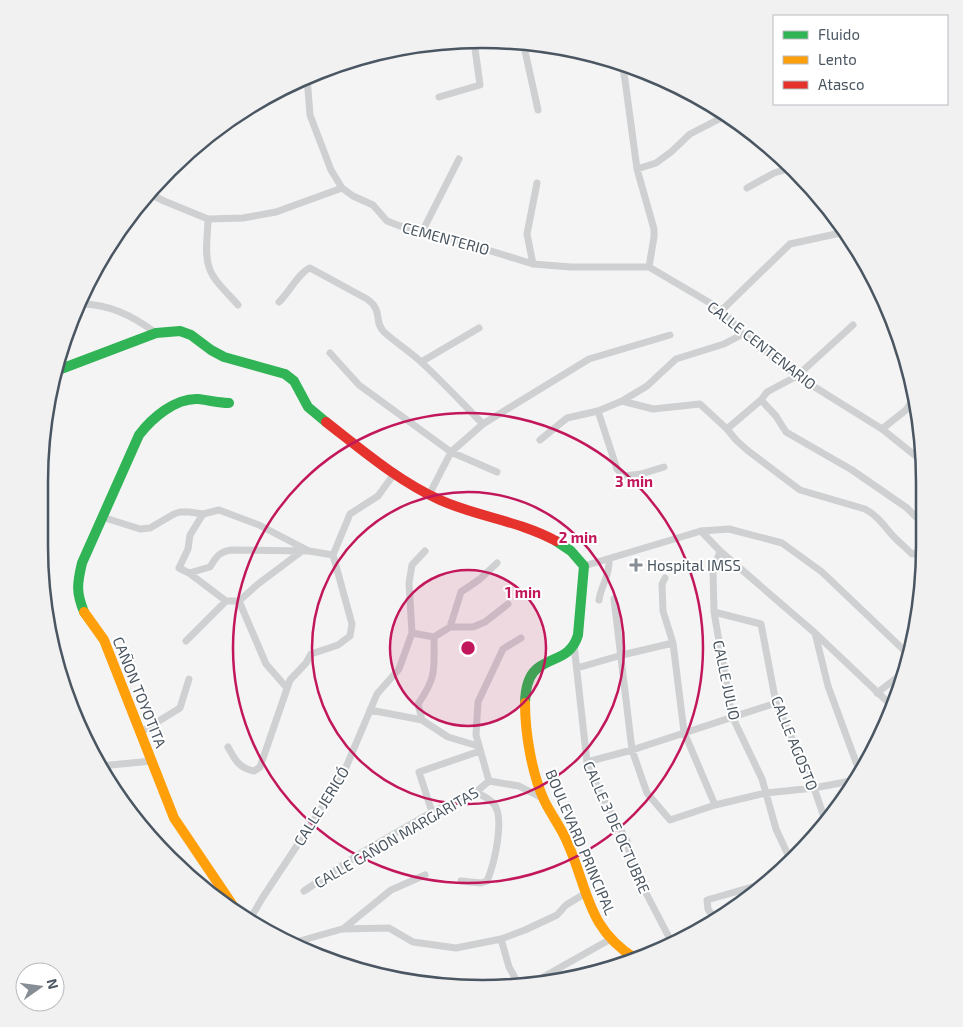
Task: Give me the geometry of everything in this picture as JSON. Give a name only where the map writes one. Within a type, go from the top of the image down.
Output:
[{"type":"street","points":[[439,97],[480,85],[475,48]]},
{"type":"street","points":[[525,50],[538,110]]},
{"type":"street","points":[[624,72],[637,169],[654,229],[649,267]]},
{"type":"street","name":"CEMENTERIO","points":[[308,84],[310,115],[331,170],[342,188],[373,206],[387,221],[400,226],[423,230],[533,264],[571,267],[649,267]]},
{"type":"street","points":[[637,169],[656,163],[690,134],[719,119]]},
{"type":"street","points":[[423,230],[459,159]]},
{"type":"street","points":[[747,188],[774,173],[783,170]]},
{"type":"street","points":[[533,264],[527,234],[536,182]]},
{"type":"street","points":[[154,196],[208,219],[243,218],[276,212],[342,188]]},
{"type":"street","points":[[208,219],[208,267],[238,305]]},
{"type":"street","points":[[722,310],[790,244],[838,235]]},
{"type":"street","name":"CALLE CENTENARIO","points":[[649,267],[722,310],[743,334],[797,376],[882,429],[915,455]]},
{"type":"street","points":[[279,302],[304,272],[310,268],[374,304],[381,328],[421,362],[483,424]]},
{"type":"street","points":[[86,303],[93,303],[112,308],[136,318],[156,333]]},
{"type":"street","points":[[728,429],[761,400],[767,392],[797,376],[853,325]]},
{"type":"street","points":[[421,362],[479,328]]},
{"type":"street","points":[[62,369],[156,333],[180,331],[191,335],[224,357],[285,374],[294,381],[308,407],[316,415],[394,474],[429,495],[468,510],[528,528],[566,547],[580,559],[584,566],[578,635],[574,646]]},
{"type":"street","points":[[540,440],[567,418],[598,411],[622,401],[647,386],[676,359],[724,344],[743,334]]},
{"type":"street","points":[[429,495],[451,452],[483,424],[588,359],[670,335]]},
{"type":"street","points":[[330,353],[359,385],[451,452],[497,472]]},
{"type":"street","name":"CAÑON TOYOTITA","points":[[227,897],[174,818],[162,793],[152,761],[104,640],[84,612],[78,597],[77,584],[82,562],[102,517],[139,435],[149,422],[186,400],[198,399],[229,403]]},
{"type":"street","points":[[761,400],[776,416],[786,432],[852,470],[907,508],[916,517]]},
{"type":"street","points":[[622,401],[653,409],[700,404],[728,429],[747,450],[800,490],[865,509],[874,514],[912,554],[916,553]]},
{"type":"street","points":[[882,429],[909,406]]},
{"type":"street","points":[[598,411],[617,469],[624,476],[642,474],[664,467]]},
{"type":"street","points":[[228,747],[235,762],[244,769],[254,771],[260,767],[290,680],[306,663],[311,654],[338,645],[350,636],[352,624],[333,555],[350,514],[378,496],[394,474]]},
{"type":"street","points":[[102,517],[140,529],[150,528],[180,512],[203,514],[219,510],[259,525],[306,551]]},
{"type":"street","points":[[203,514],[190,535],[188,549],[179,568],[189,573],[226,601],[239,601],[258,584],[306,551]]},
{"type":"street","points":[[584,566],[701,531],[729,529],[782,543],[822,572],[903,649]]},
{"type":"street","points":[[701,531],[720,552],[815,633],[886,701]]},
{"type":"street","points":[[189,573],[210,567],[222,551],[306,551],[333,555]]},
{"type":"street","points":[[425,551],[412,565],[408,583],[412,632],[434,637],[450,627],[474,627],[485,622],[508,604]]},
{"type":"street","name":"CALLE JULIO","points":[[720,552],[713,572],[714,612],[732,716],[758,771],[776,830],[787,853]]},
{"type":"street","points":[[600,600],[601,590],[609,571],[609,560]]},
{"type":"street","points":[[450,627],[462,592],[497,563]]},
{"type":"street","points":[[665,578],[662,584],[663,611],[673,643],[684,732],[715,805]]},
{"type":"street","points":[[614,599],[632,750],[647,793],[670,820],[715,805],[766,793],[814,788],[845,782]]},
{"type":"street","points":[[186,641],[226,601]]},
{"type":"street","points":[[239,601],[266,664],[287,688]]},
{"type":"street","name":"CALLE AGOSTO","points":[[714,612],[761,624],[776,703],[814,788],[823,814]]},
{"type":"street","name":"CALLE JERICÓ","points":[[253,914],[341,779],[377,694],[399,669],[412,632]]},
{"type":"street","points":[[815,633],[828,686],[857,764]]},
{"type":"street","points":[[422,720],[418,704],[432,680],[434,637]]},
{"type":"street","points":[[489,781],[476,735],[478,702],[503,649],[521,638]]},
{"type":"street","points":[[577,668],[673,643]]},
{"type":"street","name":"CALLE 3 DE OCTUBRE","points":[[574,646],[586,762],[600,793],[627,841],[633,868],[669,937]]},
{"type":"street","name":"BOULEVARD PRINCIPAL","points":[[574,646],[564,654],[541,665],[528,680],[525,699],[533,769],[544,799],[568,842],[596,920],[609,940],[626,954]]},
{"type":"street","points":[[141,732],[180,708],[189,679]]},
{"type":"street","points":[[877,693],[894,680]]},
{"type":"street","points":[[586,762],[632,750],[776,703]]},
{"type":"street","points":[[370,710],[422,720],[448,737],[479,748]]},
{"type":"street","points":[[432,812],[418,772],[479,748]]},
{"type":"street","points":[[108,765],[152,761]]},
{"type":"street","name":"CALLE CAÑON MARGARITAS","points":[[304,890],[361,853],[432,812],[476,792],[489,781],[519,786],[544,799]]},
{"type":"street","points":[[461,881],[481,883],[487,881],[499,829],[498,814],[494,803],[476,792]]},
{"type":"street","points":[[342,929],[391,890],[426,875]]},
{"type":"street","points":[[710,914],[708,910],[707,900],[744,892]]},
{"type":"street","points":[[302,940],[342,929],[389,928],[413,942],[456,948],[501,939],[525,930],[557,915],[566,905],[586,893]]},
{"type":"street","points":[[501,939],[509,967],[515,978]]},
{"type":"street","points":[[548,974],[609,940]]},
{"type":"traffic: fast","points":[[62,369],[156,333],[180,331],[191,335],[224,357],[285,374],[294,381],[308,407],[326,422]]},
{"type":"traffic: fast","points":[[84,612],[78,588],[82,563],[139,435],[157,416],[181,402],[198,399],[229,403]]},
{"type":"traffic: fast","points":[[525,703],[527,686],[532,674],[539,667],[565,653],[573,646],[578,635],[584,566],[571,551],[556,541]]},
{"type":"traffic: slow","points":[[84,612],[104,640],[174,818],[227,897]]},
{"type":"traffic: slow","points":[[525,703],[530,753],[544,800],[566,838],[598,922],[608,935],[628,953]]},
{"type":"traffic: jam","points":[[326,422],[410,484],[440,500],[528,529],[556,541]]},
{"type":"place","name":"Hospital IMSS","points":[[636,565]]}]
